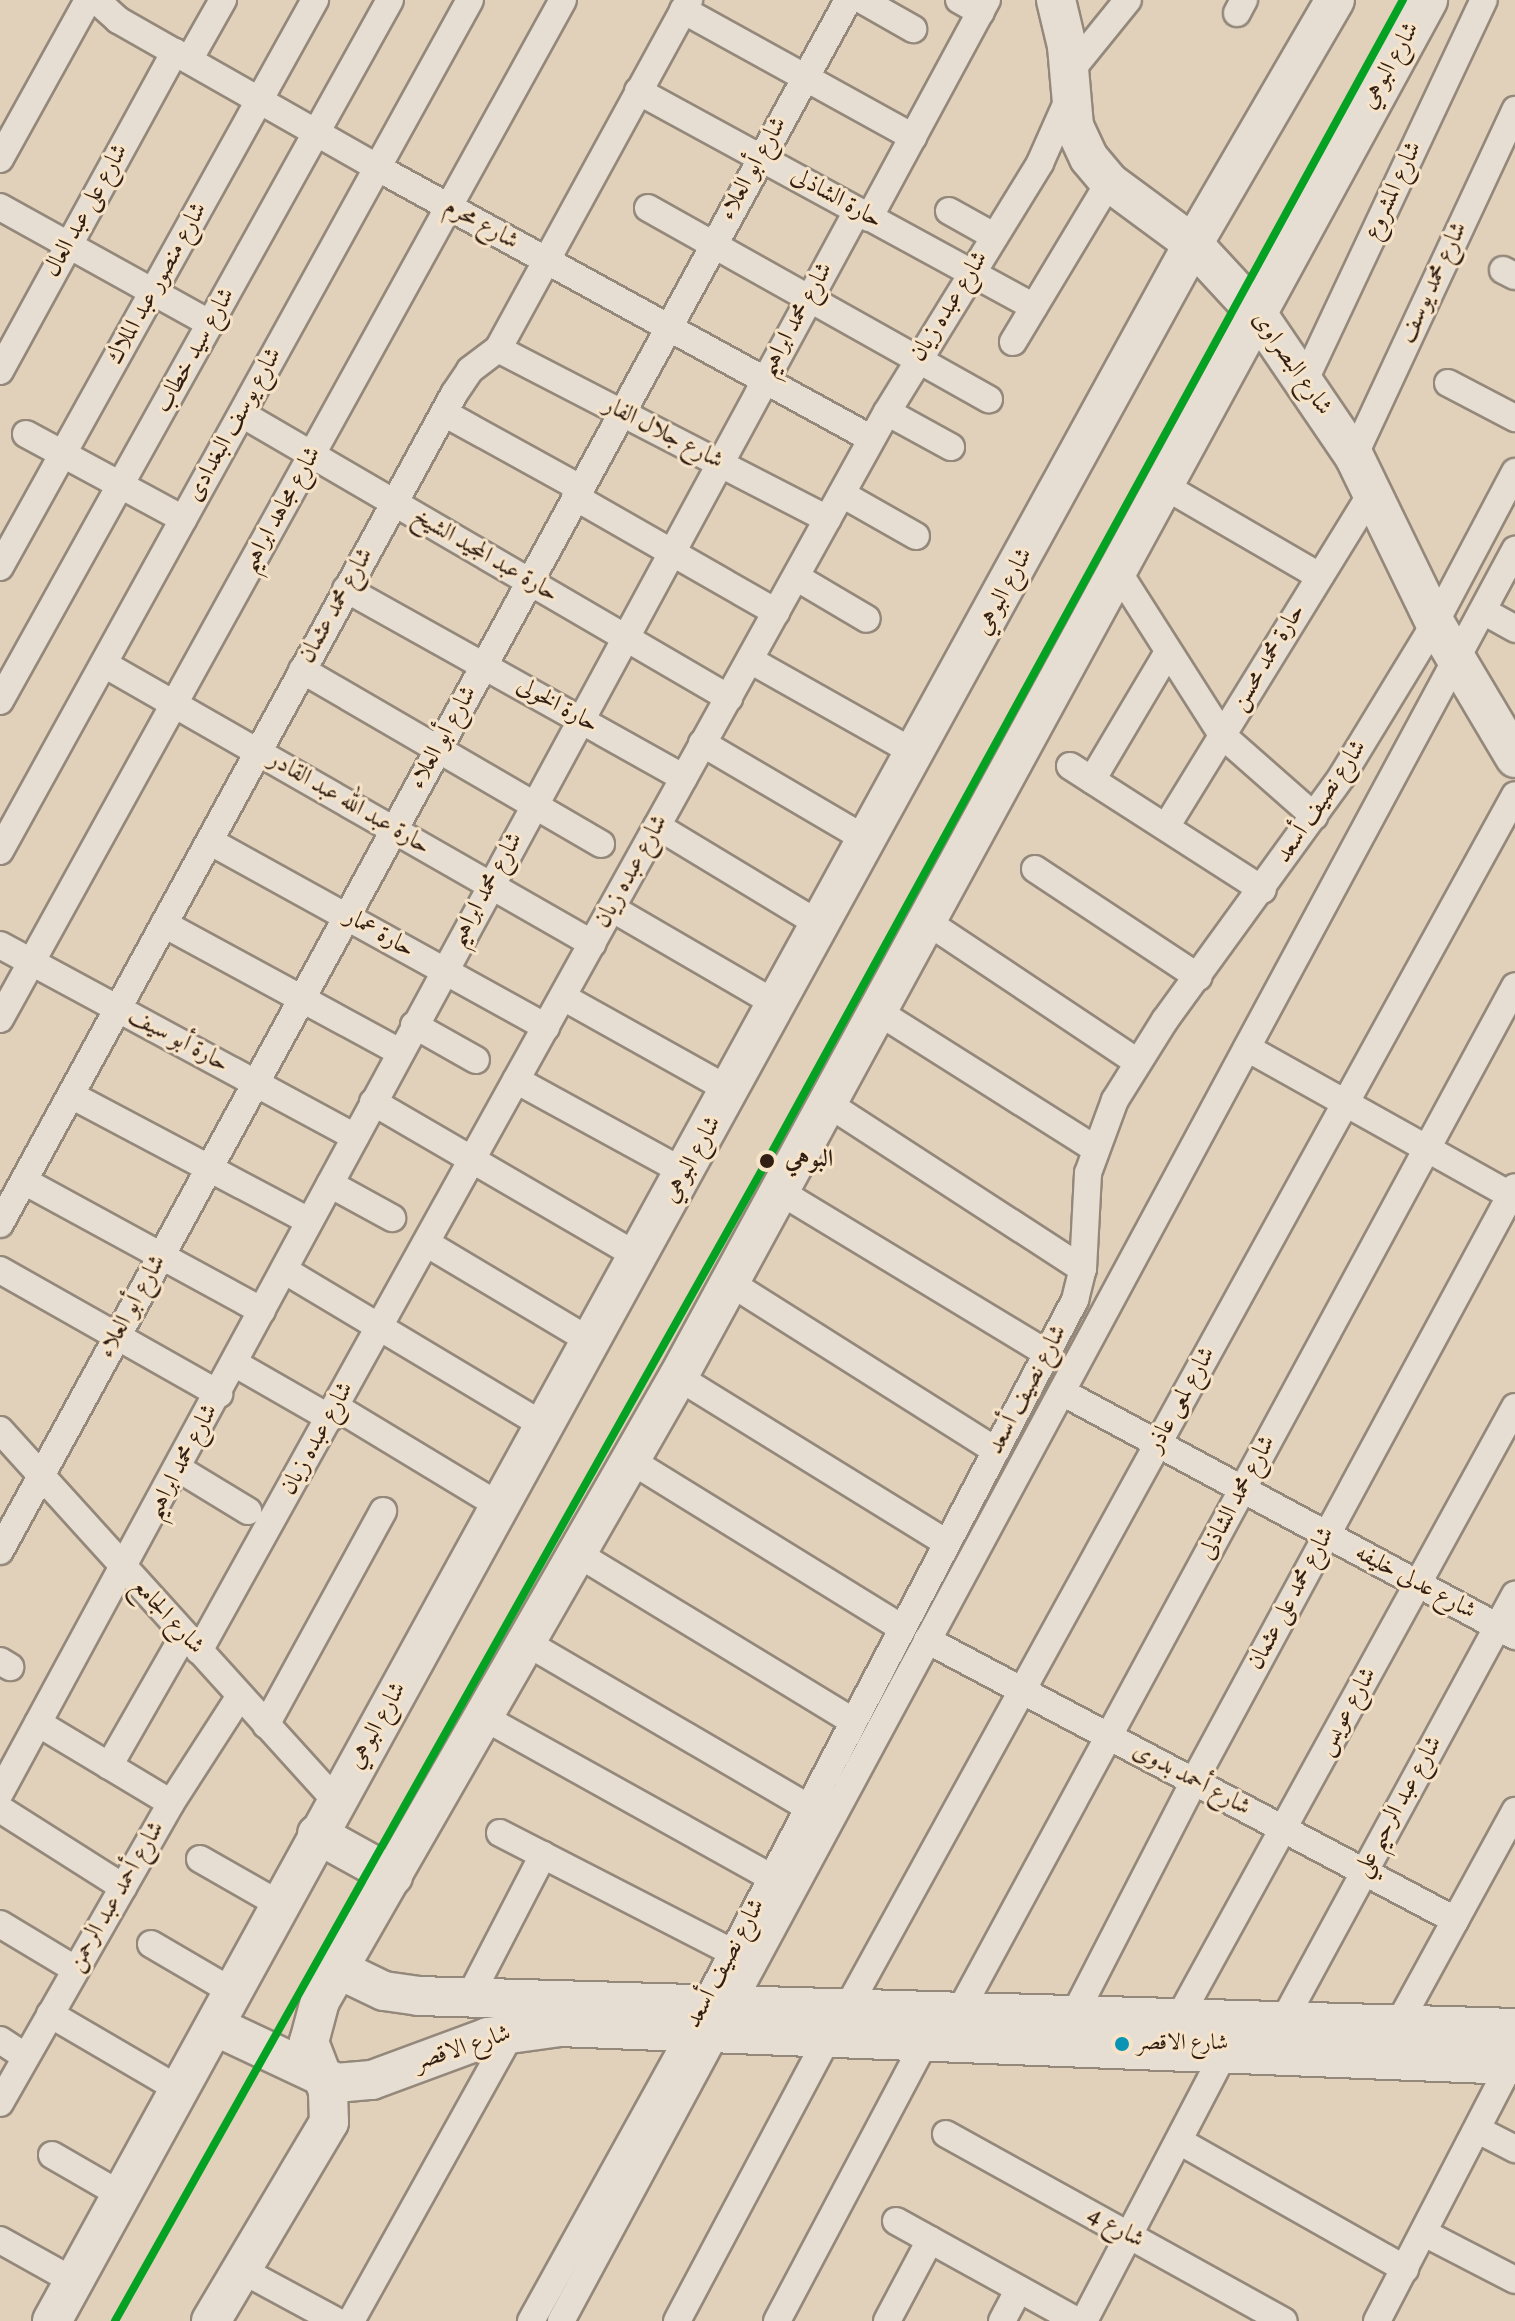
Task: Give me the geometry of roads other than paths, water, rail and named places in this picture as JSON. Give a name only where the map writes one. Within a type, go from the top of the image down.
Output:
[{"type":"street","name":"شارع على عبد العال","points":[[0,371],[69,245],[182,56],[223,0]]},
{"type":"street","name":"شارع منصور عبد الملاك","points":[[0,567],[315,0]]},
{"type":"street","name":"شارع سيد خطاب","points":[[0,701],[390,0]]},
{"type":"street","name":"شارع يوسف البغدادى","points":[[0,851],[470,0]]},
{"type":"street","name":"شارع مجاهد ابراهيم","points":[[0,1019],[563,0]]},
{"type":"street","name":"شارع أبو العلاء","points":[[0,1551],[848,0]]},
{"type":"street","points":[[862,0],[913,29]]},
{"type":"street","name":"شارع البصراوى","points":[[1056,0],[1079,137],[1109,182],[1193,244],[1256,312],[1354,456],[1435,623],[1515,758]]},
{"type":"street","name":"شارع عبده زيان","points":[[109,1766],[191,1643],[333,1412],[887,412],[1040,163],[1069,85],[1128,0]]},
{"type":"street","name":"شارع البوهي","points":[[52,2321],[123,2196],[317,1834],[917,754],[1193,244],[1335,0]]},
{"type":"street","name":"شارع البوهي","points":[[211,2321],[325,2131],[331,2101],[311,2057],[309,2028],[338,1969],[485,1718],[678,1377],[1161,484],[1428,0]]},
{"type":"street","name":"شارع المشروع","points":[[1304,382],[1484,0]]},
{"type":"street","name":"شارع محرم","points":[[96,1],[259,101],[872,439]]},
{"type":"street","points":[[0,159],[96,1]]},
{"type":"street","name":"شارع محمد ابراهيم","points":[[0,1793],[124,1572],[443,970],[626,638],[763,380],[809,297],[913,137],[975,4]]},
{"type":"street","points":[[686,5],[804,78],[913,137]]},
{"type":"street","name":"شارع محمد عثمان","points":[[0,1224],[444,413],[470,370],[498,349],[686,5]]},
{"type":"street","name":"حارة الشاذلى","points":[[638,91],[1034,307]]},
{"type":"street","name":"شارع محمد يوسف","points":[[1354,456],[1515,110]]},
{"type":"street","points":[[1013,342],[1109,182]]},
{"type":"street","points":[[0,207],[211,324]]},
{"type":"street","points":[[648,208],[919,357],[989,399]]},
{"type":"street","points":[[949,211],[994,236]]},
{"type":"street","name":"شارع جلال الفار","points":[[498,349],[828,519]]},
{"type":"street","points":[[1448,383],[1515,418]]},
{"type":"street","points":[[887,412],[951,447]]},
{"type":"street","points":[[444,413],[578,492],[671,552],[776,612]]},
{"type":"street","name":"حارة عبد المجيد الشيخ","points":[[242,414],[729,698]]},
{"type":"street","points":[[26,434],[183,519]]},
{"type":"street","name":"شارع نصيف أسعد","points":[[561,2321],[711,2016],[732,1952],[1075,1300],[1083,1269],[1088,1173],[1094,1148],[1136,1061],[1314,816],[1435,623],[1515,472]]},
{"type":"street","points":[[1161,484],[1319,576]]},
{"type":"street","name":"حارة محمد محسن","points":[[1166,827],[1373,490]]},
{"type":"street","points":[[842,494],[916,536]]},
{"type":"street","name":"شارع نصيف أسعد","points":[[531,2321],[927,1640],[1515,550]]},
{"type":"street","points":[[1117,570],[1222,735],[1314,816]]},
{"type":"street","points":[[796,577],[867,619]]},
{"type":"street","name":"حارة الخولى","points":[[346,589],[684,778]]},
{"type":"street","points":[[1483,611],[1515,629]]},
{"type":"street","points":[[1168,652],[1081,773],[1263,890]]},
{"type":"street","points":[[750,660],[917,754]]},
{"type":"street","name":"حارة عبد الله عبد القادر","points":[[104,664],[593,944]]},
{"type":"street","points":[[302,670],[601,844]]},
{"type":"street","points":[[702,743],[869,841]]},
{"type":"street","name":"شارع لمعى عاذر","points":[[849,2005],[1515,795]]},
{"type":"street","points":[[657,826],[822,926]]},
{"type":"street","name":"حارة عمار","points":[[211,842],[546,1027]]},
{"type":"street","points":[[1035,869],[1198,977]]},
{"type":"street","points":[[613,909],[778,1005]]},
{"type":"street","points":[[926,921],[1136,1061]]},
{"type":"street","points":[[164,924],[400,1052]]},
{"type":"street","name":"حارة أبو سيف","points":[[0,945],[355,1137]]},
{"type":"street","name":"شارع محمد الشاذلى","points":[[961,2009],[1515,986]]},
{"type":"street","points":[[563,997],[731,1091]]},
{"type":"street","points":[[877,1011],[1094,1148]]},
{"type":"street","points":[[414,1025],[476,1060]]},
{"type":"street","points":[[1247,1048],[1513,1194]]},
{"type":"street","points":[[516,1080],[686,1173]]},
{"type":"street","points":[[71,1095],[309,1221]]},
{"type":"street","points":[[373,1102],[639,1257]]},
{"type":"street","points":[[827,1103],[1083,1269]]},
{"type":"street","points":[[24,1181],[262,1311]]},
{"type":"street","points":[[330,1184],[392,1218]]},
{"type":"street","points":[[779,1191],[1047,1353]]},
{"type":"street","name":"شارع محمد على عثمان","points":[[1075,2013],[1194,1781],[1513,1194]]},
{"type":"street","points":[[426,1243],[592,1342]]},
{"type":"street","points":[[0,1270],[219,1394]]},
{"type":"street","points":[[284,1270],[545,1426]]},
{"type":"street","points":[[729,1282],[996,1451]]},
{"type":"street","points":[[234,1363],[333,1412],[501,1507]]},
{"type":"street","points":[[678,1377],[947,1543]]},
{"type":"street","name":"شارع عدلى خليفه","points":[[1062,1392],[1506,1632]]},
{"type":"street","name":"شارع عويس","points":[[1180,2016],[1515,1407]]},
{"type":"street","name":"شارع الجامع","points":[[0,1430],[124,1572],[336,1801]]},
{"type":"street","points":[[630,1460],[902,1628]]},
{"type":"street","points":[[179,1469],[248,1511]]},
{"type":"street","points":[[266,1725],[383,1511]]},
{"type":"street","points":[[578,1554],[853,1721]]},
{"type":"street","name":"شارع عبد الرحيم علي","points":[[1284,2020],[1364,1872],[1506,1632],[1515,1595]]},
{"type":"street","name":"شارع أحمد بدوى","points":[[927,1640],[1455,1920]]},
{"type":"street","points":[[527,1643],[808,1807]]},
{"type":"street","name":"شارع أحمد عبد الرحمن","points":[[0,2103],[171,1803],[240,1696]]},
{"type":"street","points":[[485,1718],[771,1877]]},
{"type":"street","points":[[38,1723],[171,1803]]},
{"type":"street","points":[[0,1809],[123,1887]]},
{"type":"street","points":[[1399,2023],[1515,1811]]},
{"type":"street","points":[[500,1833],[732,1952]]},
{"type":"street","points":[[317,1834],[393,1876]]},
{"type":"street","points":[[470,1996],[543,1855]]},
{"type":"street","points":[[200,1859],[279,1904]]},
{"type":"street","points":[[0,1924],[75,1969]]},
{"type":"street","points":[[151,1944],[233,1992]]},
{"type":"street","name":"شارع الاقصر","points":[[338,1969],[392,1993],[470,1996],[711,2016],[828,2037],[1224,2053],[1514,2053]]},
{"type":"street","name":"شارع الاقصر","points":[[324,2082],[372,2080],[465,2043],[512,2032],[849,2005],[1399,2023],[1514,2053]]},
{"type":"street","points":[[50,2014],[180,2090]]},
{"type":"street","points":[[215,2026],[324,2082]]},
{"type":"street","points":[[351,2321],[512,2032]]},
{"type":"street","points":[[677,2321],[828,2037]]},
{"type":"street","points":[[0,2040],[25,2056]]},
{"type":"street","points":[[777,2321],[925,2041]]},
{"type":"street","points":[[1084,2321],[1224,2053]]},
{"type":"street","points":[[1377,2321],[1478,2130],[1514,2053]]},
{"type":"street","points":[[1478,2130],[1515,2149]]},
{"type":"street","name":"شارع 4","points":[[946,2134],[1284,2321]]},
{"type":"street","points":[[1179,2141],[1405,2269]]},
{"type":"street","points":[[52,2155],[123,2196]]},
{"type":"street","points":[[896,2221],[1077,2321]]},
{"type":"street","points":[[1424,2233],[1515,2280]]},
{"type":"street","points":[[0,2240],[75,2282]]},
{"type":"street","points":[[887,2321],[930,2240]]},
{"type":"street","points":[[240,2269],[336,2321]]},
{"type":"street","points":[[1002,2321],[1019,2289]]},
{"type":"place","name":"البوهي","points":[[767,1161]]},
{"type":"place","name":"شارع الاقصر","points":[[1122,2044]]}]
